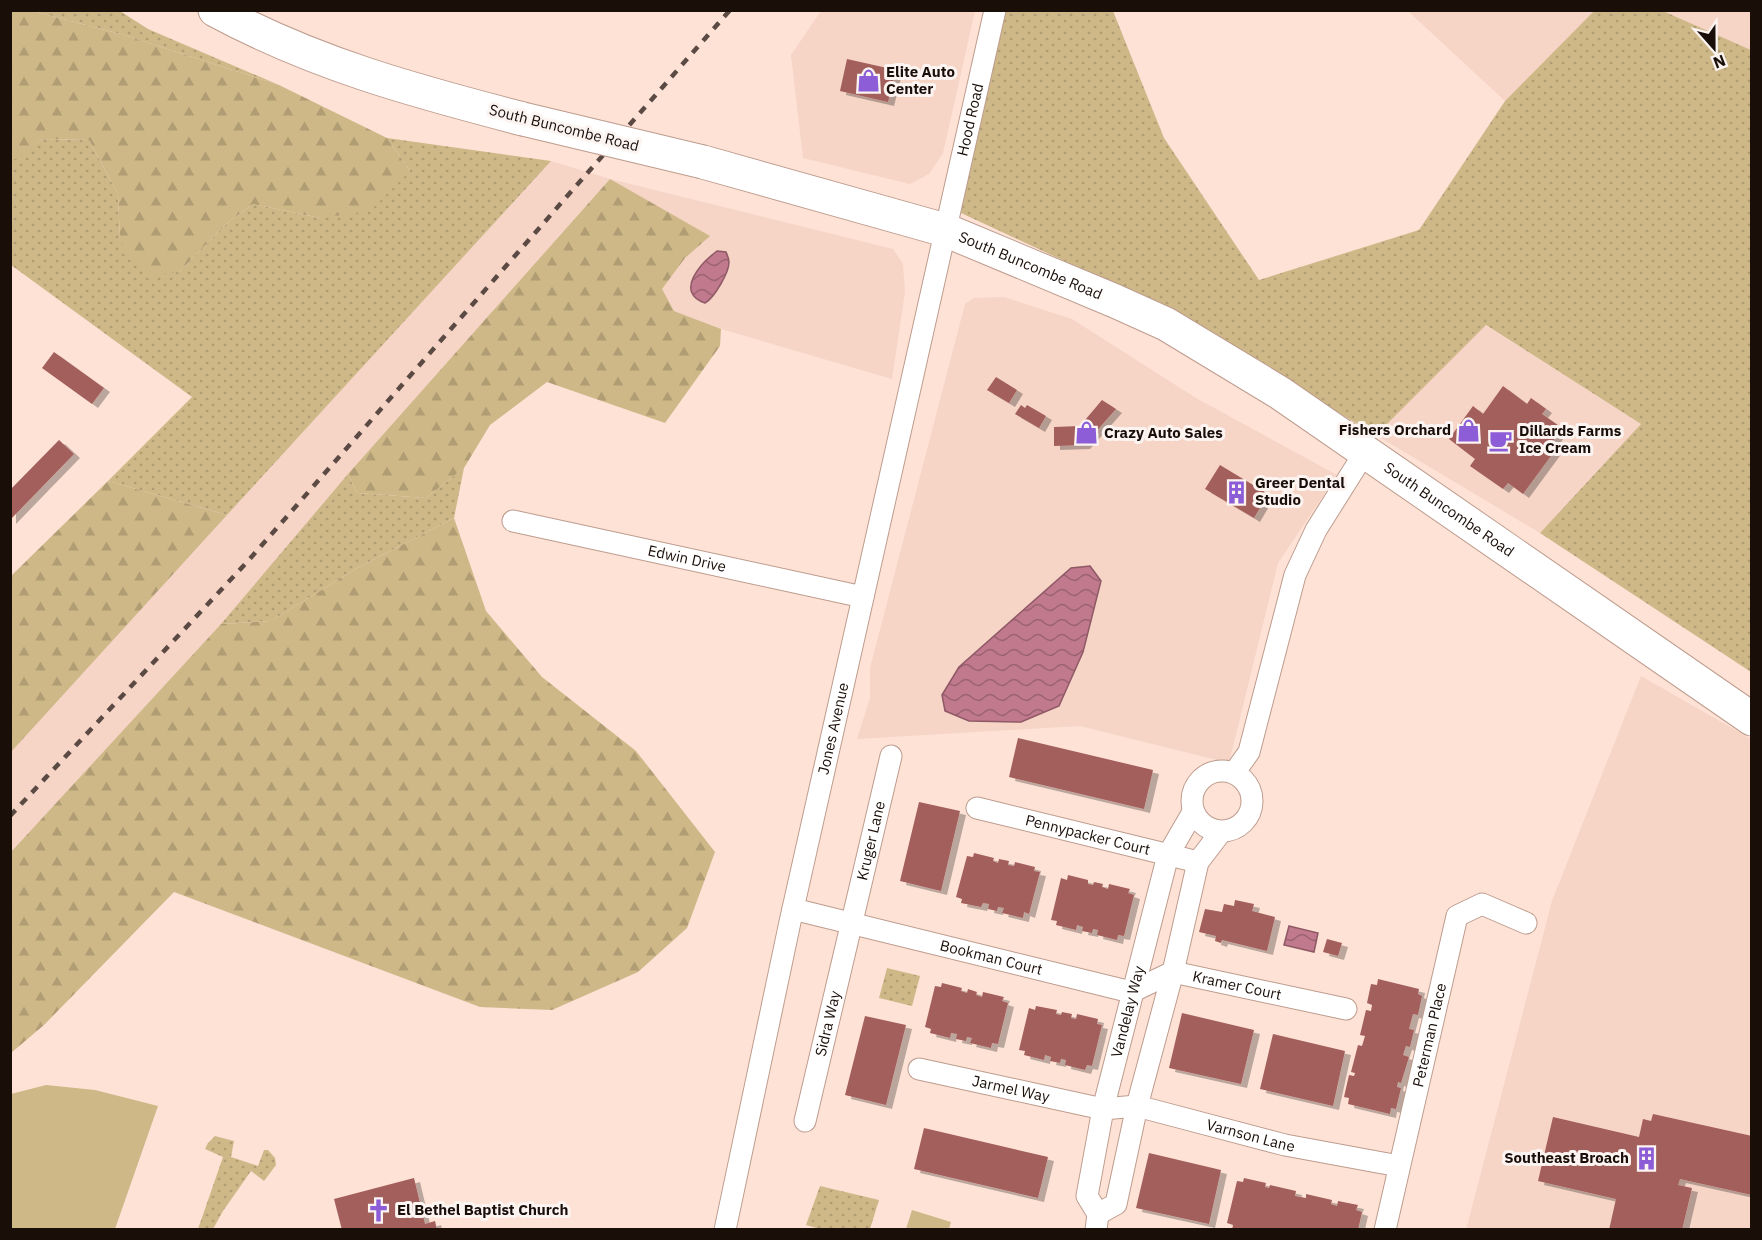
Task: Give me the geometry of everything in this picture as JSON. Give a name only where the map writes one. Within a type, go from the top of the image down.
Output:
[{"type":"main road","name":"South Buncombe Road","points":[[215,10],[296,49],[358,73],[523,119],[703,162],[945,230],[1166,324],[1280,393],[1752,719]]},
{"type":"street","name":"Hood Road","points":[[945,230],[995,10]]},
{"type":"street","name":"Jones Avenue","points":[[725,1230],[793,909],[945,230]]},
{"type":"street","points":[[1234,773],[1249,752],[1296,575],[1316,530],[1365,452]]},
{"type":"street","name":"Edwin Drive","points":[[513,520],[863,597]]},
{"type":"street","name":"Kruger Lane","points":[[850,924],[891,756]]},
{"type":"street","points":[[1214,772],[1234,773],[1249,787],[1252,797],[1248,817],[1232,830],[1221,832],[1204,826],[1193,812],[1191,802],[1192,792],[1197,783],[1204,776],[1214,772]]},
{"type":"street","name":"Pennypacker Court","points":[[977,808],[1198,862]]},
{"type":"street","name":"Vandelay Way","points":[[1193,812],[1168,855],[1131,992],[1103,1109],[1087,1196],[1097,1222],[1116,1204],[1137,1106],[1173,972],[1198,862],[1221,832]]},
{"type":"street","name":"Peterman Place","points":[[1385,1230],[1457,916],[1482,904],[1526,923]]},
{"type":"street","name":"Bookman Court","points":[[793,909],[1131,992]]},
{"type":"street","name":"Sidra Way","points":[[805,1120],[850,924]]},
{"type":"street","name":"Kramer Court","points":[[1131,992],[1173,972],[1346,1009]]},
{"type":"street","name":"Jarmel Way","points":[[919,1069],[1103,1109]]},
{"type":"street","name":"Varnson Lane","points":[[1103,1109],[1137,1106],[1285,1145],[1400,1166]]},
{"type":"shaded area","points":[[821,11],[975,11],[943,153],[929,174],[910,184],[803,158],[791,55]]},
{"type":"shaded area","points":[[1408,11],[1594,11],[1505,101]]},
{"type":"shaded area","points":[[1663,11],[1751,11],[1751,50]]},
{"type":"shaded area","points":[[551,161],[610,179],[348,474],[221,624],[11,852],[10,752]]},
{"type":"shaded area","points":[[610,179],[893,249],[903,264],[905,292],[892,379],[721,329],[674,311],[661,289],[685,258],[709,236]]},
{"type":"shaded area","points":[[1004,297],[1072,319],[1196,398],[1337,475],[1278,563],[1229,763],[1080,726],[857,739],[870,698],[870,668],[965,304],[974,298]]},
{"type":"shaded area","points":[[1485,325],[1641,424],[1540,533],[1376,435]]},
{"type":"shaded area","points":[[1641,676],[1751,739],[1751,1229],[1466,1230],[1552,901]]},
{"type":"green space","points":[[11,11],[33,11],[124,35],[279,85],[387,138],[410,171],[370,211],[320,218],[253,204],[226,224],[179,272],[146,276],[120,240],[118,194],[89,140],[42,139],[11,162]]},
{"type":"green space","points":[[33,11],[120,11],[148,29],[279,85],[124,35]]},
{"type":"green space","points":[[1004,11],[1113,11],[1164,138],[1259,280],[1419,230],[1505,101],[1594,11],[1663,11],[1751,50],[1751,672],[1540,533],[1641,424],[1486,325],[1376,435],[1146,299],[961,213],[988,59]]},
{"type":"green space","points":[[387,138],[551,161],[227,515],[108,481],[192,397],[11,265],[11,162],[13,159],[42,139],[89,140],[118,194],[120,240],[179,272],[226,224],[253,204],[320,218],[410,171]]},
{"type":"green space","points":[[610,179],[710,236],[685,258],[662,289],[674,311],[721,329],[720,346],[665,423],[547,382],[490,425],[464,468],[426,498],[357,493],[348,474]]},
{"type":"green space","points":[[464,468],[454,518],[359,567],[271,621],[221,624],[348,474],[357,493],[426,498]]},
{"type":"green space","points":[[108,481],[227,515],[11,752],[11,576]]},
{"type":"green space","points":[[454,518],[486,611],[542,677],[636,751],[715,852],[687,928],[638,972],[552,1010],[480,1007],[174,892],[44,1025],[11,1053],[11,852],[221,624],[271,621],[359,567]]},
{"type":"green space","points":[[887,968],[920,976],[912,1006],[879,998]]},
{"type":"green space","points":[[46,1085],[95,1090],[158,1106],[115,1229],[11,1229],[11,1094]]},
{"type":"green space","points":[[215,1136],[234,1141],[231,1157],[258,1166],[264,1150],[268,1150],[275,1158],[276,1165],[264,1181],[251,1171],[213,1229],[198,1229],[223,1157],[205,1149]]},
{"type":"green space","points":[[820,1186],[879,1200],[870,1229],[820,1229],[806,1225]]},
{"type":"green space","points":[[912,1210],[951,1222],[949,1229],[906,1229]]},
{"type":"water","points":[[717,251],[726,252],[728,267],[717,291],[705,303],[696,298],[691,285],[698,270]]},
{"type":"water","points":[[1090,566],[1101,581],[1083,652],[1059,706],[1021,722],[969,721],[945,711],[942,695],[959,667],[1071,568]]},
{"type":"water","points":[[1289,926],[1318,933],[1314,952],[1284,945]]},
{"type":"building","name":"Elite Auto Center","points":[[847,59],[896,70],[888,102],[840,91]]},
{"type":"building","points":[[54,352],[104,388],[92,404],[42,368]]},
{"type":"building","points":[[996,377],[1017,390],[1009,403],[987,390]]},
{"type":"building","name":"Dillards Farms Ice Cream","points":[[1503,386],[1527,404],[1531,398],[1546,409],[1542,414],[1562,428],[1553,441],[1559,445],[1523,494],[1508,483],[1503,489],[1470,466],[1475,459],[1449,439],[1473,406],[1483,414]]},
{"type":"building","points":[[1102,400],[1116,409],[1084,445],[1054,446],[1054,427],[1080,426]]},
{"type":"building","points":[[1021,405],[1025,408],[1027,405],[1046,416],[1039,428],[1015,414]]},
{"type":"building","points":[[59,440],[74,454],[10,520],[10,490]]},
{"type":"building","name":"Greer Dental Studio","points":[[1220,465],[1268,494],[1254,518],[1205,489]]},
{"type":"building","points":[[1018,738],[1153,770],[1144,809],[1009,777]]},
{"type":"building","points":[[919,802],[960,811],[941,891],[900,881]]},
{"type":"building","points":[[974,853],[994,858],[993,861],[998,863],[999,859],[1009,861],[1008,865],[1014,866],[1015,862],[1035,867],[1034,871],[1040,872],[1029,914],[1024,912],[1023,918],[1002,913],[1004,908],[998,907],[997,911],[988,909],[989,904],[983,903],[981,907],[961,903],[962,899],[956,897],[967,856],[973,857]]},
{"type":"building","points":[[1068,875],[1088,880],[1088,884],[1093,885],[1094,882],[1103,884],[1102,887],[1108,889],[1109,884],[1130,889],[1128,893],[1134,895],[1124,936],[1118,935],[1117,940],[1097,935],[1098,930],[1093,929],[1092,933],[1082,931],[1083,927],[1077,925],[1076,930],[1056,925],[1057,921],[1051,920],[1061,878],[1067,880]]},
{"type":"building","points":[[1235,900],[1254,904],[1252,911],[1275,917],[1267,951],[1222,940],[1221,943],[1215,941],[1216,936],[1199,932],[1205,909],[1222,912],[1224,904],[1234,906]]},
{"type":"building","points":[[1327,939],[1342,943],[1338,956],[1323,952]]},
{"type":"building","points":[[1378,979],[1419,989],[1418,994],[1422,996],[1418,1015],[1413,1014],[1409,1029],[1414,1030],[1410,1047],[1406,1046],[1403,1055],[1409,1057],[1401,1083],[1398,1082],[1397,1087],[1401,1088],[1396,1109],[1391,1108],[1390,1114],[1348,1104],[1349,1098],[1344,1097],[1349,1075],[1354,1076],[1355,1073],[1351,1072],[1358,1045],[1362,1046],[1365,1036],[1360,1035],[1366,1010],[1371,1011],[1372,1005],[1367,1003],[1371,984],[1377,985]]},
{"type":"building","points":[[942,983],[962,988],[961,991],[967,993],[968,989],[977,992],[976,995],[982,997],[983,992],[1004,997],[1002,1001],[1008,1003],[998,1044],[992,1043],[991,1048],[970,1043],[972,1038],[967,1037],[966,1041],[956,1039],[957,1034],[951,1033],[950,1038],[930,1033],[931,1029],[925,1027],[935,986],[941,987]]},
{"type":"building","points":[[1036,1006],[1057,1010],[1056,1014],[1061,1015],[1062,1012],[1072,1014],[1071,1018],[1076,1019],[1077,1014],[1098,1019],[1097,1024],[1102,1025],[1092,1066],[1087,1065],[1085,1070],[1065,1065],[1066,1060],[1061,1059],[1060,1063],[1050,1061],[1051,1057],[1045,1055],[1044,1060],[1024,1055],[1025,1051],[1019,1050],[1029,1008],[1035,1010]]},
{"type":"building","points":[[1182,1013],[1254,1030],[1241,1084],[1169,1068]]},
{"type":"building","points":[[865,1016],[906,1025],[886,1105],[845,1095]]},
{"type":"building","points":[[1273,1034],[1345,1051],[1333,1106],[1260,1089]]},
{"type":"building","name":"Southeast Broach","points":[[1653,1114],[1752,1136],[1752,1195],[1680,1179],[1678,1185],[1692,1188],[1682,1230],[1609,1230],[1616,1199],[1538,1181],[1553,1117],[1639,1137],[1643,1119],[1651,1121]]},
{"type":"building","points":[[924,1128],[1048,1157],[1038,1198],[914,1169]]},
{"type":"building","points":[[1149,1153],[1221,1170],[1209,1224],[1136,1208]]},
{"type":"building","name":"El Bethel Baptist Church","points":[[414,1178],[425,1224],[435,1221],[437,1230],[342,1230],[334,1199]]},
{"type":"building","points":[[1244,1178],[1266,1183],[1265,1187],[1269,1188],[1270,1185],[1296,1191],[1295,1196],[1306,1198],[1306,1194],[1332,1200],[1331,1204],[1337,1206],[1338,1201],[1358,1205],[1356,1210],[1362,1212],[1358,1230],[1232,1230],[1233,1225],[1227,1223],[1237,1181],[1243,1182]]},
{"type":"railway","points":[[10,816],[248,561],[730,10]]},
{"type":"place","name":"Elite Auto Center","points":[[868,81]]},
{"type":"place","name":"Fishers Orchard","points":[[1469,430]]},
{"type":"place","name":"Crazy Auto Sales","points":[[1086,433]]},
{"type":"place","name":"Dillards Farms Ice Cream","points":[[1501,440]]},
{"type":"place","name":"Greer Dental Studio","points":[[1237,492]]},
{"type":"place","name":"Southeast Broach","points":[[1647,1158]]},
{"type":"place","name":"El Bethel Baptist Church","points":[[379,1210]]}]
